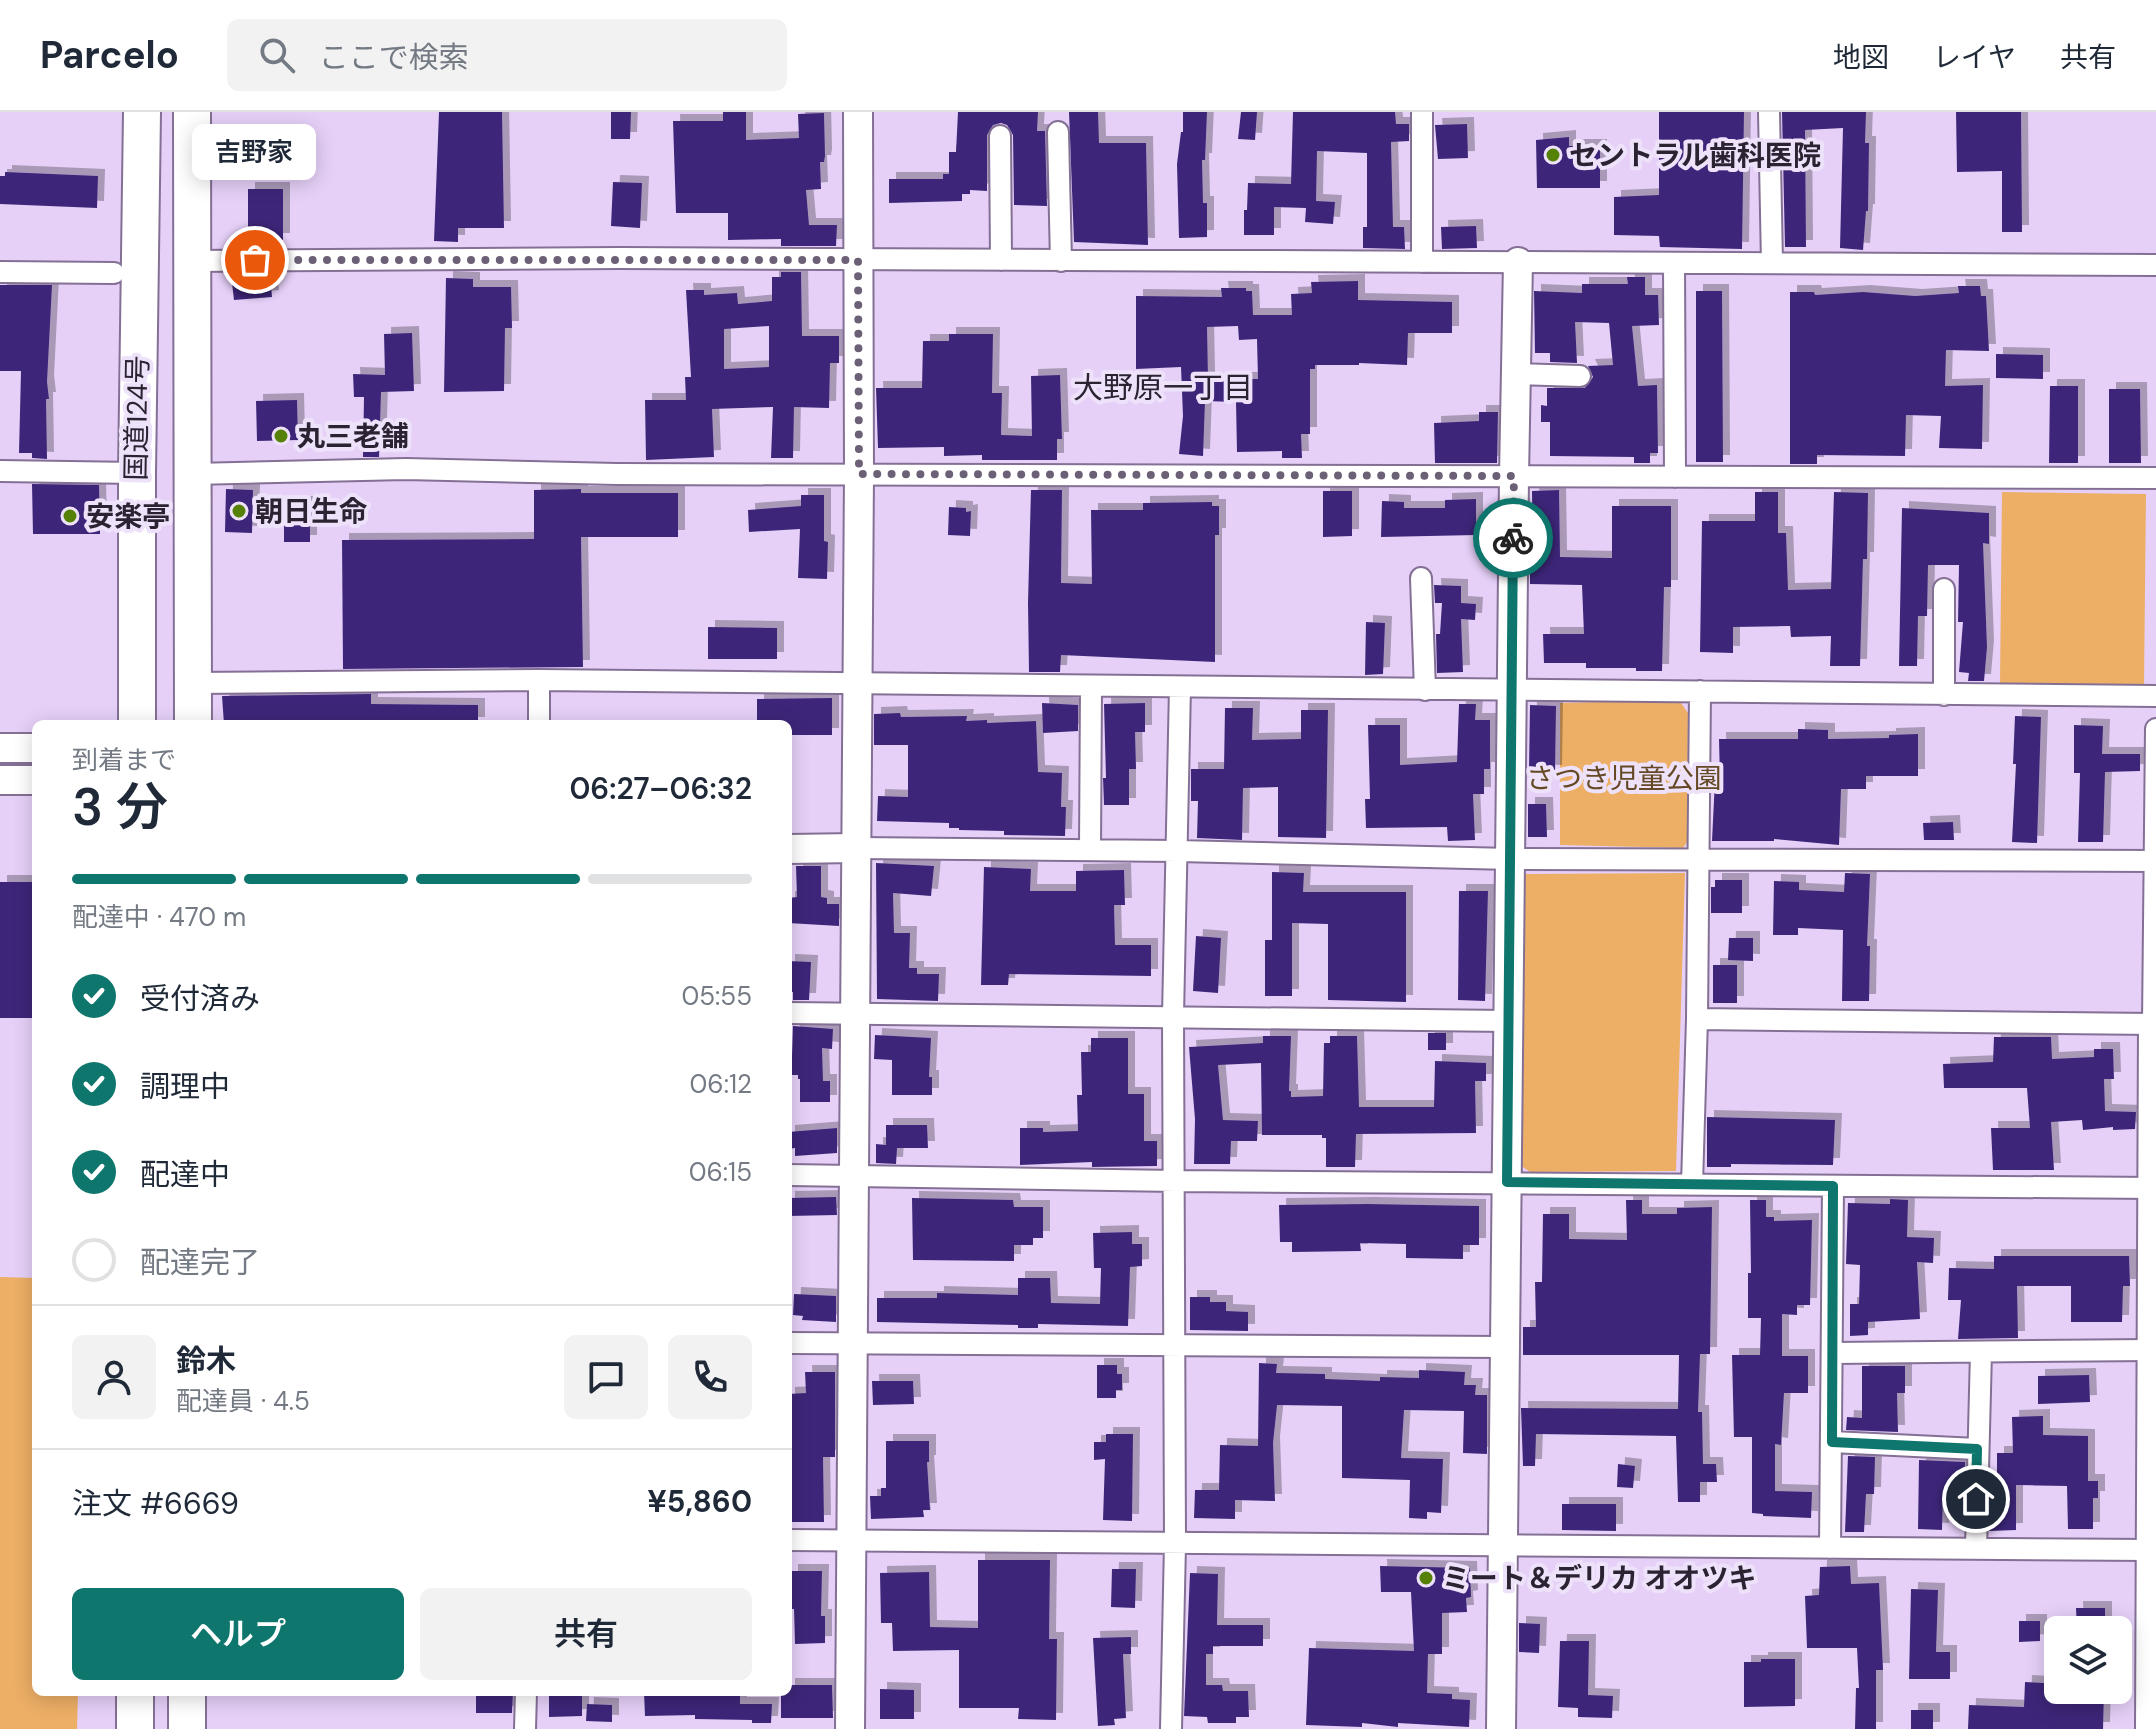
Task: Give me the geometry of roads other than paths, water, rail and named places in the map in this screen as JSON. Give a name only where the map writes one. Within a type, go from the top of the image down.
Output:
[{"type":"highway","name":"国道124号","points":[[137,720],[142,112]]},
{"type":"highway","name":"国道124号","points":[[192,112],[193,720]]},
{"type":"highway","points":[[135,1696],[135,1729]]},
{"type":"highway","points":[[187,1696],[187,1729]]},
{"type":"street","points":[[850,1729],[859,474],[858,112]]},
{"type":"street","points":[[1422,112],[1422,262]]},
{"type":"street","points":[[1769,112],[1772,263]]},
{"type":"street","points":[[1058,132],[1061,261]]},
{"type":"street","points":[[1000,136],[1001,260]]},
{"type":"street","points":[[194,261],[1001,260],[2156,265]]},
{"type":"street","points":[[1501,1729],[1518,262]]},
{"type":"street","points":[[1674,263],[1675,477]]},
{"type":"street","points":[[0,272],[114,273]]},
{"type":"street","points":[[1516,374],[1580,376]]},
{"type":"street","points":[[194,474],[406,469],[617,474],[2156,478]]},
{"type":"street","points":[[0,471],[137,473]]},
{"type":"street","points":[[1421,578],[1425,690]]},
{"type":"street","points":[[1944,589],[1944,695]]},
{"type":"street","points":[[539,680],[539,720]]},
{"type":"street","points":[[193,683],[539,680],[2156,696]]},
{"type":"street","points":[[1090,850],[1091,686]]},
{"type":"street","points":[[1171,1729],[1175,1544],[1173,1016],[1180,687]]},
{"type":"street","points":[[1692,1184],[1700,691]]},
{"type":"street","points":[[2150,1729],[2150,1550],[2154,1518],[2150,1350],[2154,1188],[2156,729]]},
{"type":"street","points":[[0,748],[32,748]]},
{"type":"street","points":[[0,780],[32,780]]},
{"type":"street","points":[[792,849],[1178,851],[1511,859],[2155,861]]},
{"type":"street","points":[[792,1013],[1508,1021]]},
{"type":"street","points":[[1697,1019],[2154,1024]]},
{"type":"street","points":[[792,1175],[2154,1188]]},
{"type":"street","points":[[1830,1548],[1833,1186]]},
{"type":"street","points":[[792,1343],[1505,1347]]},
{"type":"street","points":[[1833,1353],[2150,1350]]},
{"type":"street","points":[[1976,1549],[1981,1352]]},
{"type":"street","points":[[1832,1442],[1977,1449]]},
{"type":"street","points":[[792,1540],[2150,1550]]},
{"type":"street","points":[[525,1729],[526,1696]]},
{"type":"place","name":"セントラル歯科医院","points":[[1553,155]]},
{"type":"place","name":"吉野家","points":[[255,260]]},
{"type":"place","name":"丸三老舗","points":[[281,436]]},
{"type":"place","name":"朝日生命","points":[[239,511]]},
{"type":"place","name":"安楽亭","points":[[70,516]]},
{"type":"place","name":"ミート＆デリカ オオツキ","points":[[1426,1578]]},
{"type":"district","name":"大野原一丁目","points":[[1163,387]]},
{"type":"park label","name":"さつき児童公園","points":[[1624,778]]}]
